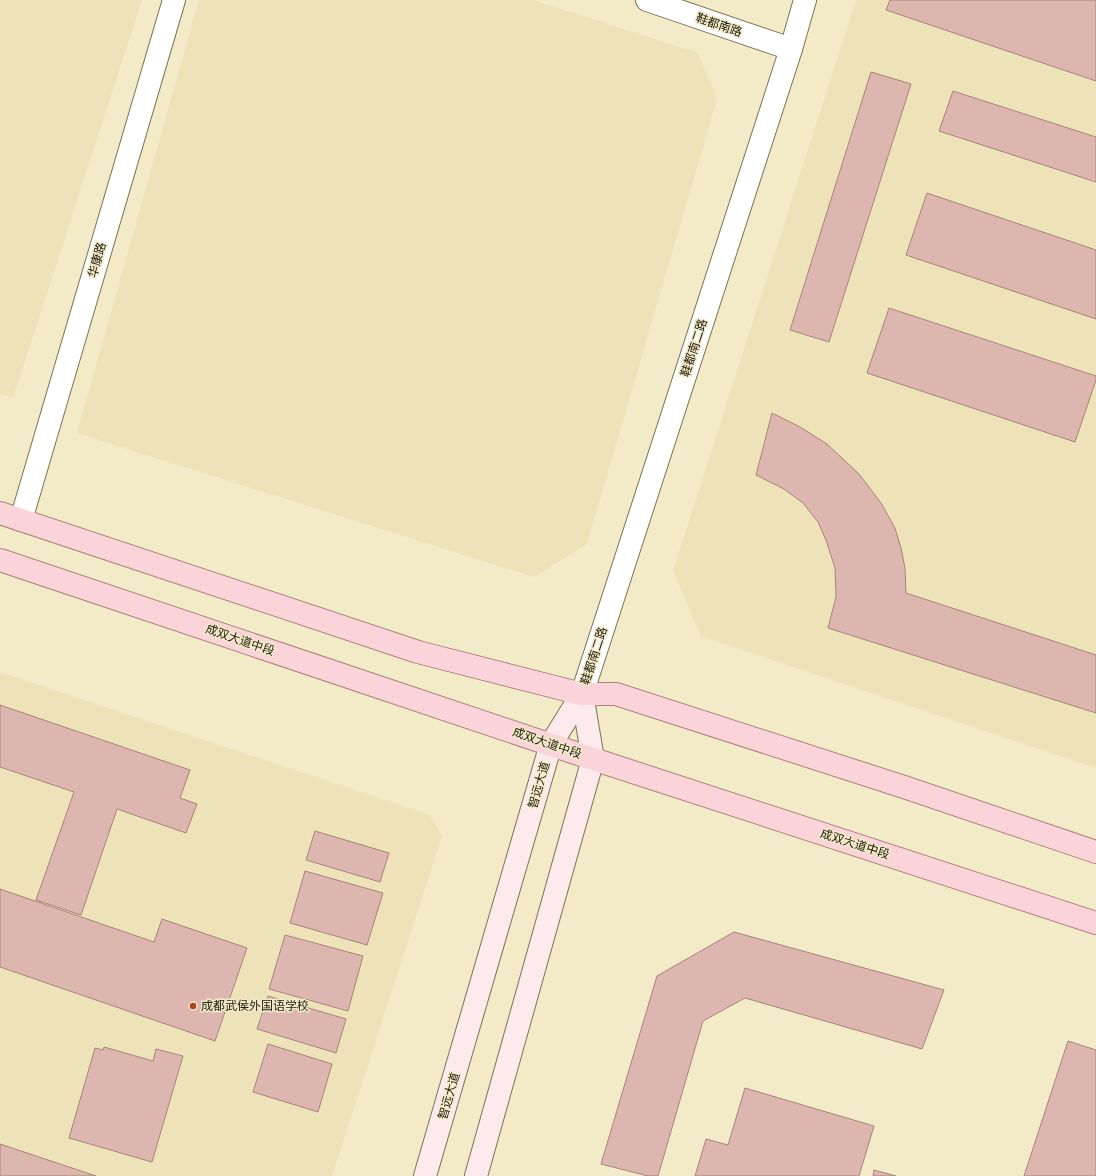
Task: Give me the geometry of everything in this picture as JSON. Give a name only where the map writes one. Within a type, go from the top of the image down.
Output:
[{"type":"main road","points":[[0,513],[418,652],[582,694],[616,694],[896,784],[1096,852]]},
{"type":"main road","name":"成双大道中段","points":[[0,560],[593,758],[1096,923]]},
{"type":"main road","points":[[476,1176],[593,758],[582,694]]},
{"type":"main road","name":"智远大道","points":[[425,1176],[551,744],[582,694]]},
{"type":"street","name":"华康路","points":[[21,520],[174,0]]},
{"type":"street","name":"鞋都南路","points":[[647,0],[791,49]]},
{"type":"street","name":"鞋都南二路","points":[[582,694],[791,49],[805,0]]},
{"type":"shaded area","points":[[0,0],[142,0],[13,398],[0,394]]},
{"type":"shaded area","points":[[199,0],[533,0],[698,53],[717,99],[587,544],[534,577],[77,433]]},
{"type":"shaded area","points":[[856,0],[1096,0],[1096,768],[701,636],[673,571]]},
{"type":"shaded area","name":"成都武侯外国语学校","points":[[0,672],[430,815],[442,836],[332,1176],[0,1176]]},
{"type":"building","points":[[890,0],[1096,0],[1096,81],[886,10]]},
{"type":"building","points":[[871,72],[911,84],[829,342],[790,330]]},
{"type":"building","points":[[953,91],[1096,137],[1096,182],[939,131]]},
{"type":"building","points":[[927,193],[1096,250],[1096,319],[906,255]]},
{"type":"building","points":[[889,308],[1096,376],[1096,380],[1075,442],[867,373]]},
{"type":"building","points":[[772,413],[800,427],[827,444],[859,474],[881,503],[895,528],[901,548],[905,568],[906,593],[1096,655],[1096,713],[828,628],[836,597],[835,568],[826,540],[818,522],[803,503],[784,489],[756,475]]},
{"type":"building","points":[[0,705],[190,770],[180,798],[197,804],[186,833],[117,809],[81,915],[36,900],[74,792],[0,767]]},
{"type":"building","points":[[315,831],[389,853],[380,882],[306,860]]},
{"type":"building","points":[[305,871],[383,893],[367,945],[290,923]]},
{"type":"building","points":[[0,889],[154,942],[162,919],[247,948],[215,1041],[0,967]]},
{"type":"building","points":[[734,932],[944,990],[922,1049],[745,998],[703,1021],[658,1176],[648,1176],[601,1164],[657,976]]},
{"type":"building","points":[[285,935],[363,956],[348,1011],[269,989]]},
{"type":"building","points":[[268,996],[346,1019],[336,1053],[257,1029]]},
{"type":"building","points":[[1068,1041],[1096,1050],[1096,1176],[1024,1176]]},
{"type":"building","points":[[268,1044],[332,1064],[318,1112],[253,1092]]},
{"type":"building","points":[[104,1047],[153,1061],[156,1049],[183,1056],[152,1162],[69,1138],[95,1048],[103,1050]]},
{"type":"building","points":[[745,1088],[874,1126],[859,1176],[695,1176],[706,1139],[728,1145]]},
{"type":"building","points":[[0,1144],[96,1176],[0,1176]]},
{"type":"building","points":[[874,1170],[896,1176],[873,1176]]},
{"type":"place","name":"成都武侯外国语学校","points":[[193,1006]]}]
